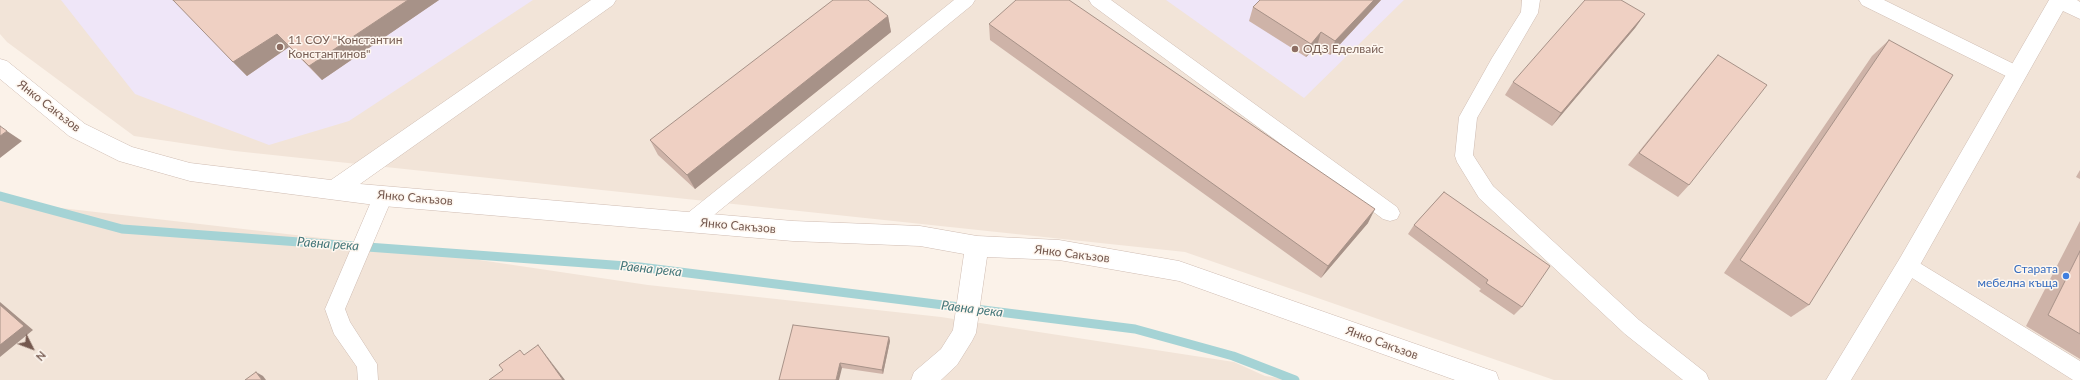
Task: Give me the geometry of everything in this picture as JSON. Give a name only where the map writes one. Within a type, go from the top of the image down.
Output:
[{"type":"street","points":[[334,190],[606,0]]},
{"type":"street","points":[[1838,380],[1908,265],[2059,0],[2080,11]]},
{"type":"street","name":"Янко Сакъзов","points":[[0,67],[77,130],[127,156],[190,172],[383,196],[793,231],[920,236],[977,246],[1059,250],[1179,271],[1487,380]]},
{"type":"street","points":[[923,380],[949,357],[964,333],[977,246]]},
{"type":"lane","points":[[691,222],[966,0]]},
{"type":"lane","points":[[1098,0],[1390,212]]},
{"type":"lane","points":[[1532,0],[1528,13],[1498,62],[1468,117],[1464,156],[1486,192],[1632,327],[1699,380]]},
{"type":"lane","points":[[1868,0],[2018,74]]},
{"type":"lane","points":[[368,380],[366,364],[341,327],[336,309],[383,196]]},
{"type":"lane","points":[[1908,265],[2080,373]]},
{"type":"shaded area","points":[[0,0],[2080,0],[2080,380],[1554,380],[1185,252],[235,151],[134,136],[7,42],[0,34]]},
{"type":"shaded area","name":"11 СОУ \"Константин Константинов\"","points":[[61,0],[533,0],[349,121],[269,145],[135,94]]},
{"type":"shaded area","name":"ОДЗ Еделвайс","points":[[1166,0],[1404,0],[1304,98]]},
{"type":"shaded area","points":[[0,201],[365,243],[648,285],[941,317],[1234,362],[1265,376],[1294,380],[0,380]]},
{"type":"building","points":[[173,0],[408,0],[309,66],[277,34],[233,62]]},
{"type":"building","points":[[833,0],[868,0],[888,16],[687,175],[650,140]]},
{"type":"building","points":[[1016,0],[1069,0],[1375,209],[1328,266],[989,24]]},
{"type":"building","points":[[1260,0],[1374,0],[1335,41],[1321,32],[1311,44],[1253,7]]},
{"type":"building","points":[[1585,0],[1621,0],[1645,14],[1561,113],[1513,82]]},
{"type":"building","points":[[1889,40],[1953,75],[1809,305],[1740,260]]},
{"type":"building","points":[[1718,55],[1767,85],[1689,185],[1639,153]]},
{"type":"building","points":[[0,126],[7,131],[0,136]]},
{"type":"building","points":[[1444,192],[1550,266],[1522,307],[1486,283],[1488,280],[1414,225]]},
{"type":"building","points":[[2080,251],[2080,334],[2048,315]]},
{"type":"building","points":[[0,305],[24,326],[0,345]]},
{"type":"building","points":[[793,325],[889,337],[882,370],[840,363],[836,380],[779,380]]},
{"type":"building","points":[[538,345],[563,380],[489,380],[503,370],[499,365],[520,350],[524,355]]},
{"type":"building","points":[[256,372],[262,380],[245,380]]},
{"type":"waterway","name":"Равна река","points":[[0,196],[122,229],[640,267],[1135,329],[1233,356],[1295,380]]},
{"type":"place","name":"11 СОУ \"Константин Константинов\"","points":[[280,47]]},
{"type":"place","name":"ОДЗ Еделвайс","points":[[1295,49]]},
{"type":"place","name":"Старата мебелна къща","points":[[2066,276]]}]
